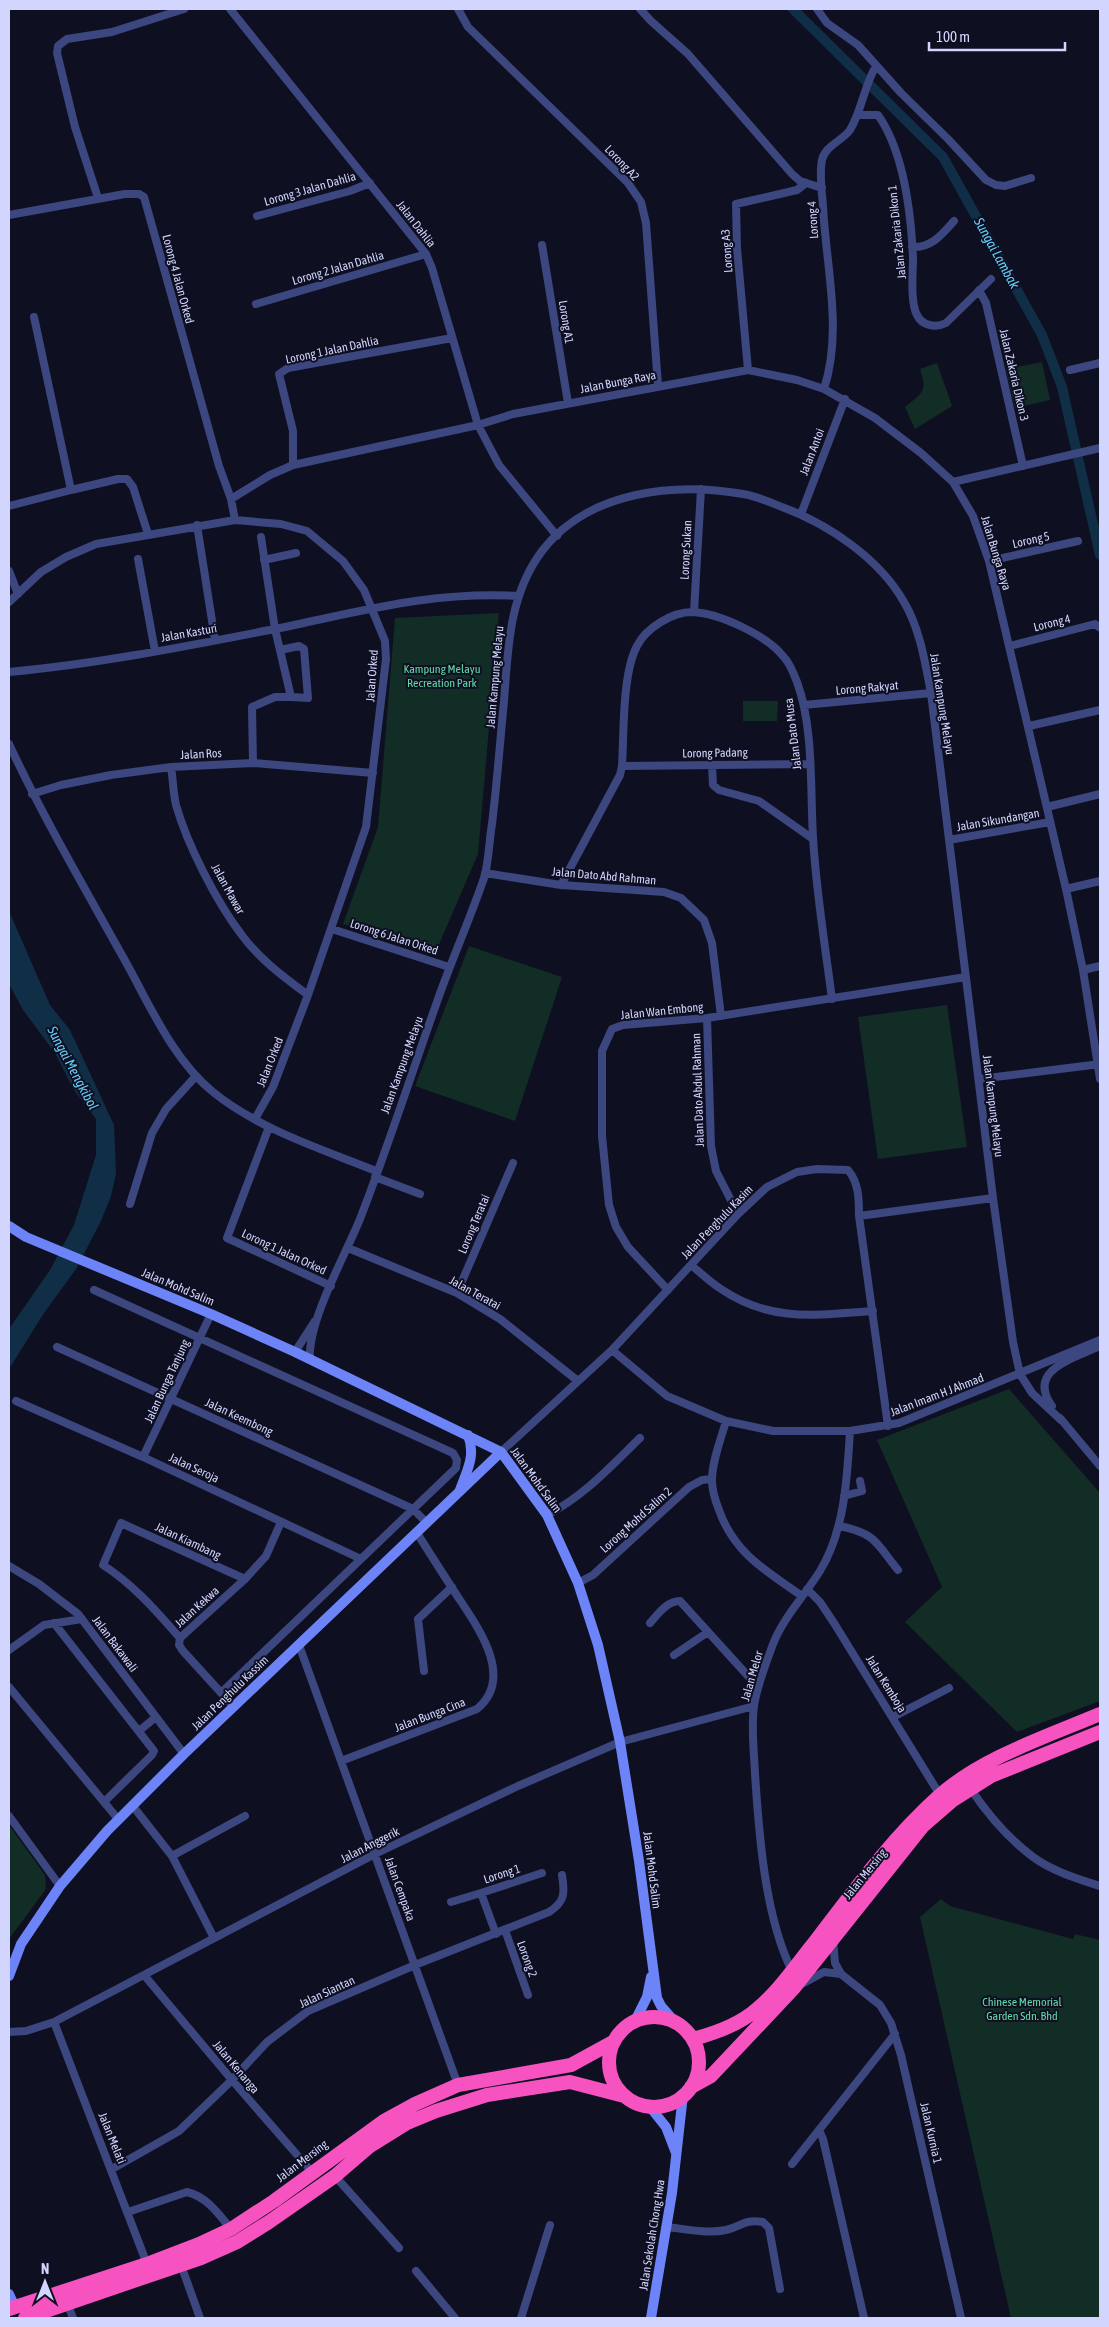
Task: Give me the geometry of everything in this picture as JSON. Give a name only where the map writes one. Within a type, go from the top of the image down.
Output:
[{"type":"highway","name":"Jalan Mersing","points":[[693,2039],[715,2034],[730,2027],[757,2009],[792,1971],[887,1849],[909,1824],[956,1782],[987,1764],[1100,1714]]},
{"type":"highway","name":"Jalan Mersing","points":[[687,2091],[711,2076],[794,1988],[923,1826],[970,1788],[991,1776],[1100,1732]]},
{"type":"highway","points":[[25,2318],[180,2265],[237,2242],[335,2176],[370,2146],[407,2123],[436,2111],[486,2095],[570,2082],[624,2096],[636,2103],[650,2107],[664,2106],[687,2091],[699,2066],[698,2052],[693,2039],[685,2029],[675,2022],[663,2018],[650,2017],[635,2021],[622,2030],[613,2042],[610,2053],[611,2076],[615,2085],[624,2096]]},
{"type":"highway","name":"Jalan Mersing","points":[[11,2303],[147,2264],[200,2244],[231,2229],[274,2201],[384,2121],[415,2104],[458,2085],[571,2065],[613,2042]]},
{"type":"street","points":[[98,198],[75,127],[57,54],[58,46],[66,39],[112,32],[184,9]]},
{"type":"street","name":"Jalan Dahlia","points":[[230,9],[426,254],[432,268],[478,425],[499,465],[556,536]]},
{"type":"street","name":"Lorong A2","points":[[458,9],[468,27],[628,183],[641,202],[646,223],[658,385]]},
{"type":"street","points":[[640,9],[650,21],[688,54],[792,174],[806,183],[822,188]]},
{"type":"street","points":[[817,9],[827,23],[858,45],[874,68],[986,180],[996,185],[1005,186],[1031,178]]},
{"type":"street","name":"Lorong 4","points":[[824,388],[831,367],[833,338],[822,188],[822,159],[827,150],[849,131],[858,115],[874,68]]},
{"type":"street","name":"Jalan Zakaria Dikon 1","points":[[858,115],[871,113],[878,115],[888,130],[904,183],[912,247],[916,313],[920,320],[926,324],[940,326],[946,323],[979,290]]},
{"type":"street","name":"Lorong 3 Jalan Dahlia","points":[[257,216],[350,191],[370,183]]},
{"type":"street","name":"Lorong A3","points":[[748,370],[737,248],[736,204],[797,190],[806,183]]},
{"type":"street","name":"Lorong 4 Jalan Orked","points":[[9,215],[133,193],[139,194],[146,202],[219,466],[231,499],[235,520]]},
{"type":"street","points":[[912,247],[922,248],[931,244],[954,221]]},
{"type":"street","name":"Lorong A1","points":[[542,245],[568,403]]},
{"type":"street","name":"Lorong 2 Jalan Dahlia","points":[[256,304],[426,254]]},
{"type":"street","points":[[979,290],[991,279]]},
{"type":"street","name":"Jalan Zakaria Dikon 3","points":[[979,290],[986,303],[1024,466]]},
{"type":"street","points":[[34,317],[71,490]]},
{"type":"street","name":"Lorong 1 Jalan Dahlia","points":[[293,465],[293,431],[279,374],[288,368],[452,338]]},
{"type":"street","points":[[1070,370],[1100,363]]},
{"type":"street","name":"Jalan Bunga Raya","points":[[231,499],[270,475],[293,465],[478,425],[513,414],[658,385],[748,370],[797,380],[824,388],[875,418],[921,453],[953,482],[973,516],[989,562],[1066,889],[1083,970],[1100,1079]]},
{"type":"street","name":"Jalan Antoi","points":[[801,514],[845,399]]},
{"type":"street","points":[[953,482],[1100,448]]},
{"type":"street","points":[[9,506],[118,479],[127,479],[133,487],[148,534]]},
{"type":"street","name":"Jalan Kampung Melayu","points":[[310,1360],[310,1345],[316,1320],[348,1248],[376,1174],[449,967],[485,873],[496,789],[510,625],[518,596],[541,552],[556,536],[586,514],[624,497],[664,490],[700,489],[747,494],[801,514],[847,540],[876,566],[904,601],[920,639],[932,693],[994,1198],[1020,1374]]},
{"type":"street","name":"Lorong Sukan","points":[[694,612],[700,489]]},
{"type":"street","name":"Jalan Orked","points":[[9,602],[41,572],[66,557],[96,544],[235,520],[281,524],[307,532],[343,560],[364,590],[385,641],[386,659],[366,827],[308,995],[273,1087],[255,1119]]},
{"type":"street","points":[[197,526],[215,640]]},
{"type":"street","points":[[261,537],[275,629],[291,697]]},
{"type":"street","name":"Lorong 5","points":[[989,562],[1078,540]]},
{"type":"street","points":[[264,560],[296,553]]},
{"type":"street","points":[[138,560],[155,651]]},
{"type":"street","points":[[9,571],[18,594]]},
{"type":"street","name":"Jalan Kasturi","points":[[9,672],[65,667],[155,651],[275,629],[371,607],[454,595],[518,596]]},
{"type":"street","name":"Jalan Dato Musa","points":[[561,885],[622,766],[627,690],[632,659],[636,646],[644,635],[664,620],[678,614],[694,612],[720,619],[756,633],[783,656],[797,681],[804,705],[813,839],[832,999]]},
{"type":"street","name":"Lorong 4","points":[[1010,646],[1095,624],[1099,627]]},
{"type":"street","points":[[253,763],[252,707],[275,697],[308,698],[304,649],[299,646],[280,650]]},
{"type":"street","name":"Lorong Rakyat","points":[[804,705],[932,693]]},
{"type":"street","points":[[1029,726],[1100,710]]},
{"type":"street","points":[[9,744],[32,794],[157,1017],[178,1052],[196,1076],[214,1092],[270,1127],[420,1194]]},
{"type":"street","name":"Jalan Ros","points":[[32,794],[61,785],[111,775],[171,767],[253,763],[373,773]]},
{"type":"street","name":"Lorong Padang","points":[[622,766],[809,764]]},
{"type":"street","points":[[712,765],[713,786],[720,790],[759,801],[813,839]]},
{"type":"street","name":"Jalan Mawar","points":[[171,767],[176,804],[187,837],[218,898],[241,934],[273,969],[308,995]]},
{"type":"street","points":[[1047,807],[1100,794]]},
{"type":"street","name":"Jalan Sikundangan","points":[[949,840],[1050,822]]},
{"type":"street","name":"Jalan Dato Abd Rahman","points":[[485,873],[561,885],[664,892],[681,898],[704,920],[712,943],[720,1016]]},
{"type":"street","points":[[1066,889],[1100,881]]},
{"type":"street","name":"Lorong 6 Jalan Orked","points":[[332,929],[449,967]]},
{"type":"street","points":[[1083,970],[1100,966]]},
{"type":"street","name":"Jalan Wan Embong","points":[[668,1290],[628,1247],[616,1227],[609,1205],[602,1136],[602,1051],[612,1029],[623,1025],[707,1018],[966,977]]},
{"type":"street","name":"Jalan Dato Abdul Rahman","points":[[707,1018],[711,1146],[716,1171],[738,1214]]},
{"type":"street","points":[[979,1079],[1099,1064]]},
{"type":"street","points":[[130,1204],[152,1133],[166,1109],[196,1076]]},
{"type":"street","name":"Lorong 1 Jalan Orked","points":[[270,1127],[227,1238],[331,1286]]},
{"type":"street","name":"Lorong Teratai","points":[[456,1293],[513,1163]]},
{"type":"street","name":"Jalan Penghulu Kasim","points":[[501,1452],[612,1350],[738,1214],[767,1187],[797,1172],[833,1169],[848,1170],[854,1178],[859,1195],[859,1216],[888,1426]]},
{"type":"street","points":[[859,1216],[994,1198]]},
{"type":"street","name":"Jalan Mohd Salim","points":[[9,1226],[26,1237],[211,1314],[295,1352],[501,1452],[547,1515],[578,1583],[598,1645],[620,1742],[639,1861],[652,1971],[660,2006],[675,2022]]},
{"type":"street","name":"Jalan Mohd Salim","points":[[9,1234],[26,1237]]},
{"type":"street","name":"Jalan Teratai","points":[[348,1248],[456,1293],[500,1319],[578,1381]]},
{"type":"street","points":[[690,1265],[721,1289],[765,1311],[801,1316],[873,1311]]},
{"type":"street","points":[[94,1290],[200,1338]]},
{"type":"street","name":"Jalan Bunga Tanjung","points":[[143,1457],[211,1314]]},
{"type":"street","name":"Jalan Kampung Melayu","points":[[295,1352],[306,1331],[316,1320]]},
{"type":"street","name":"Jalan Penghulu Kassim","points":[[200,1338],[452,1453],[457,1460],[456,1468],[221,1693]]},
{"type":"street","points":[[1061,1420],[1032,1393],[1020,1374],[1100,1340]]},
{"type":"street","points":[[1100,1346],[1059,1366],[1045,1378],[1043,1388],[1045,1397],[1061,1420],[1100,1466]]},
{"type":"street","name":"Jalan Keembong","points":[[57,1347],[412,1509],[427,1523]]},
{"type":"street","name":"Jalan Imam H J Ahmad","points":[[612,1350],[667,1396],[726,1421],[773,1431],[850,1431],[888,1426],[1020,1374]]},
{"type":"street","name":"Jalan Seroja","points":[[16,1401],[143,1457],[361,1558]]},
{"type":"street","name":"Jalan Kemboja","points":[[726,1421],[712,1479],[714,1495],[724,1525],[734,1541],[752,1561],[804,1593],[825,1609],[940,1795]]},
{"type":"street","name":"Jalan Melor","points":[[792,1971],[782,1950],[770,1901],[757,1807],[752,1734],[754,1706],[758,1687],[774,1642],[804,1593],[821,1570],[839,1526],[844,1496],[850,1431]]},
{"type":"street","points":[[458,1493],[472,1460],[472,1444],[468,1435]]},
{"type":"street","points":[[547,1515],[570,1503],[589,1488],[640,1438]]},
{"type":"street","name":"Jalan Penghulu Kassim","points":[[9,1976],[21,1944],[60,1886],[118,1819],[501,1452]]},
{"type":"street","name":"Lorong Mohd Salim 2","points":[[578,1583],[593,1575],[689,1487],[702,1480],[712,1479]]},
{"type":"street","points":[[844,1496],[862,1491],[860,1481]]},
{"type":"street","name":"Jalan Kekwa","points":[[234,1707],[183,1651],[179,1645],[180,1638],[245,1580],[266,1556],[281,1522]]},
{"type":"street","name":"Jalan Kiambang","points":[[180,1638],[140,1593],[123,1578],[103,1566],[121,1523],[245,1580]]},
{"type":"street","points":[[839,1526],[870,1534],[898,1570]]},
{"type":"street","name":"Jalan Bunga Cina","points":[[341,1762],[477,1709],[491,1694],[494,1673],[489,1649],[417,1533]]},
{"type":"street","name":"Jalan Bakawali","points":[[9,1566],[39,1584],[82,1619],[184,1754]]},
{"type":"street","points":[[424,1671],[418,1619],[452,1587]]},
{"type":"street","points":[[650,1623],[673,1601],[680,1602],[758,1687]]},
{"type":"street","points":[[9,1650],[36,1630],[54,1623],[82,1619]]},
{"type":"street","points":[[54,1623],[152,1748],[152,1756],[104,1802]]},
{"type":"street","points":[[674,1655],[708,1632]]},
{"type":"street","name":"Jalan Cempaka","points":[[299,1645],[458,2085]]},
{"type":"street","points":[[9,1687],[118,1819]]},
{"type":"street","points":[[893,1717],[949,1688]]},
{"type":"street","name":"Jalan Anggerik","points":[[9,2032],[26,2031],[54,2022],[375,1854],[518,1786],[620,1742],[754,1706]]},
{"type":"street","points":[[139,1731],[156,1717]]},
{"type":"street","points":[[970,1788],[1009,1835],[1034,1857],[1056,1869],[1100,1886]]},
{"type":"street","points":[[132,1805],[172,1856],[214,1938]]},
{"type":"street","points":[[9,1816],[60,1886]]},
{"type":"street","points":[[172,1856],[245,1816]]},
{"type":"street","name":"Lorong 1","points":[[496,1934],[481,1893],[542,1873]]},
{"type":"street","name":"Jalan Siantan","points":[[112,2169],[180,2131],[232,2080],[267,2042],[308,2011],[557,1907],[562,1901],[565,1892],[562,1875]]},
{"type":"street","points":[[451,1902],[481,1893]]},
{"type":"street","name":"Lorong 2","points":[[505,1930],[528,1995]]},
{"type":"street","points":[[833,1937],[834,1958],[841,1974]]},
{"type":"street","points":[[9,1957],[21,1944]]},
{"type":"street","name":"Jalan Mohd Salim","points":[[635,2021],[647,1997],[652,1971]]},
{"type":"street","points":[[794,1988],[824,1972],[841,1974]]},
{"type":"street","name":"Jalan Kurnia 1","points":[[841,1974],[880,2005],[895,2034],[961,2318]]},
{"type":"street","name":"Jalan Kenanga","points":[[144,1975],[312,2172]]},
{"type":"street","name":"Jalan Melati","points":[[54,2022],[147,2264]]},
{"type":"street","points":[[792,2164],[895,2034]]},
{"type":"street","name":"Jalan Sekolah Chong Hwa","points":[[651,2318],[667,2227],[676,2154],[687,2091]]},
{"type":"street","name":"Jalan Sekolah Chong Hwa","points":[[650,2107],[666,2127],[676,2154]]},
{"type":"street","points":[[819,2130],[864,2318]]},
{"type":"street","points":[[335,2176],[399,2248]]},
{"type":"street","points":[[128,2212],[187,2192],[196,2194],[209,2203],[231,2229]]},
{"type":"street","points":[[667,2227],[709,2231],[726,2230],[742,2222],[763,2222],[769,2228],[780,2289]]},
{"type":"street","points":[[521,2318],[550,2225]]},
{"type":"street","points":[[180,2265],[200,2318]]},
{"type":"street","points":[[416,2271],[454,2318]]},
{"type":"street","points":[[68,2303],[73,2318]]},
{"type":"green space","points":[[1042,362],[1050,400],[1015,408],[1006,369]]},
{"type":"green space","points":[[937,363],[952,406],[915,429],[905,407],[922,391],[923,383],[920,369]]},
{"type":"green space","name":"Kampung Melayu Recreation Park","points":[[499,613],[478,854],[437,949],[343,924],[378,827],[395,618]]},
{"type":"green space","points":[[743,701],[778,701],[777,721],[743,721]]},
{"type":"green space","points":[[469,946],[562,977],[515,1121],[415,1086]]},
{"type":"green space","points":[[947,1005],[967,1147],[878,1159],[858,1017]]},
{"type":"green space","points":[[1009,1389],[1100,1493],[1100,1701],[1017,1732],[905,1622],[942,1587],[877,1440]]},
{"type":"green space","points":[[9,1825],[45,1875],[46,1889],[9,1939]]},
{"type":"green space","name":"Chinese Memorial Garden Sdn. Bhd","points":[[941,1899],[950,1906],[1073,1939],[1075,1934],[1100,1940],[1100,2318],[1011,2318],[920,1917]]},
{"type":"water","name":"Sungai Mengkibol","points":[[9,911],[50,1005],[70,1030],[114,1125],[116,1174],[111,1196],[101,1221],[76,1269],[44,1313],[9,1369],[9,1329],[50,1270],[74,1225],[96,1155],[96,1119],[74,1090],[55,1053],[23,1010],[9,984]]},
{"type":"waterway","name":"Sungai Lambak","points":[[793,9],[943,157],[1042,335],[1062,387],[1100,555]]}]
